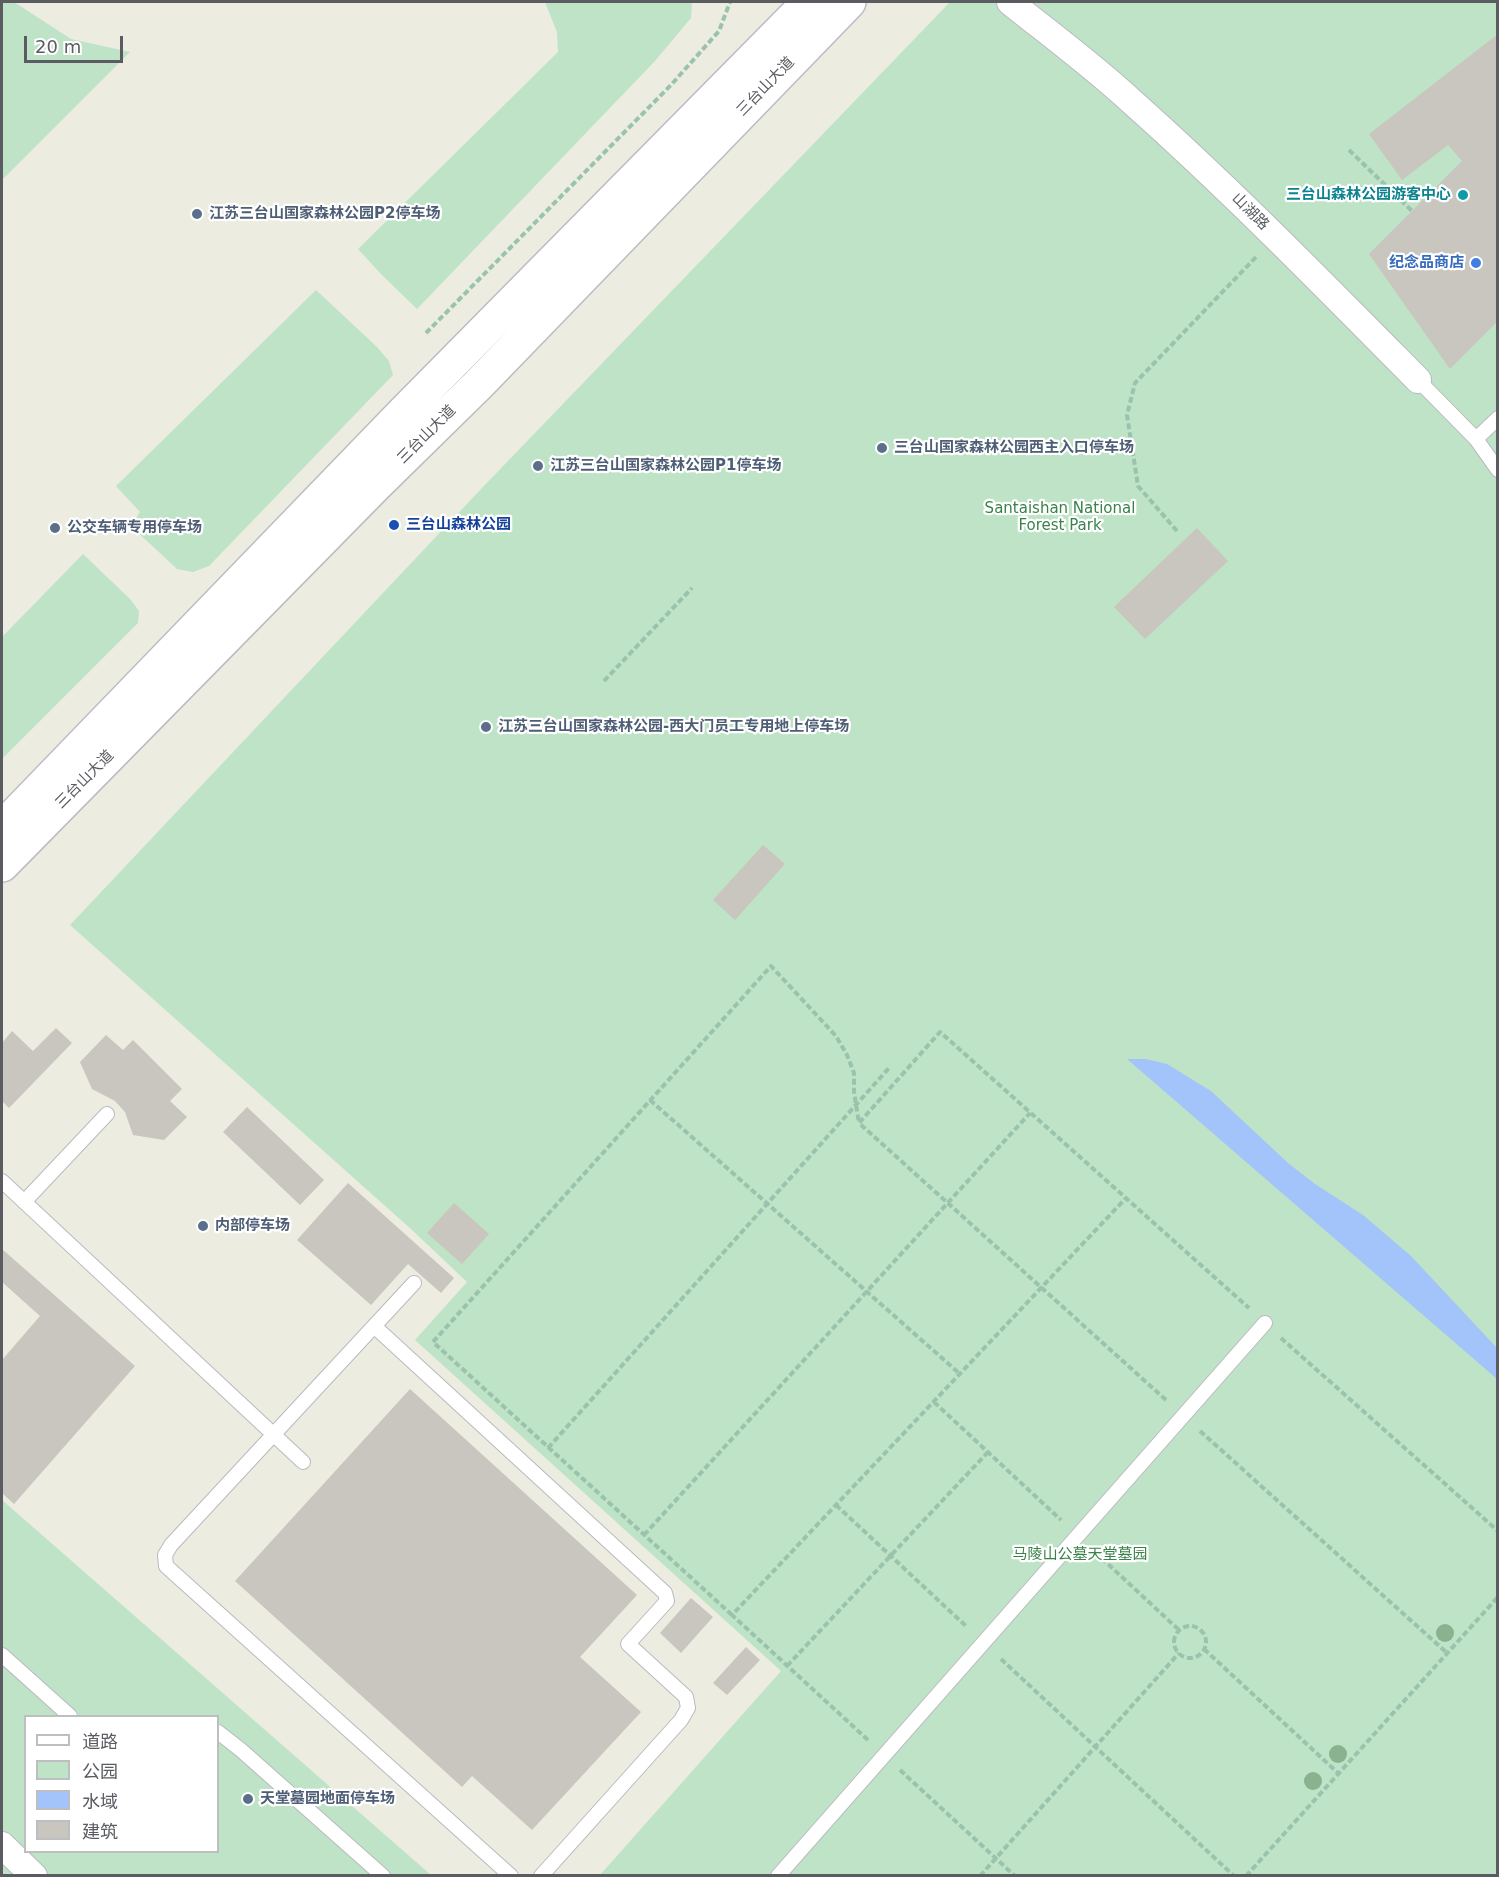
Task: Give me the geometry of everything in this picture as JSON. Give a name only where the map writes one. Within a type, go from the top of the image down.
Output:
[{"type":"main road","points":[[757,96],[776,36],[777,2]]},
{"type":"main road","name":"三台山大道","points":[[2,828],[418,398],[809,2]]},
{"type":"main road","name":"三台山大道","points":[[2,865],[368,493],[478,385],[849,2]]},
{"type":"street","name":"山湖路","points":[[1010,2],[1128,98],[1275,237],[1418,380]]},
{"type":"street","points":[[2,1845],[34,1875]]},
{"type":"lane","name":"山湖路","points":[[1418,380],[1476,439],[1497,470]]},
{"type":"lane","points":[[1476,439],[1497,418]]},
{"type":"lane","points":[[24,1202],[107,1114]]},
{"type":"lane","points":[[2,1182],[303,1462]]},
{"type":"lane","points":[[414,1283],[171,1545],[165,1555],[166,1566],[511,1875]]},
{"type":"lane","points":[[778,1875],[1265,1323]]},
{"type":"lane","points":[[374,1326],[665,1593],[667,1601],[628,1644],[686,1697],[688,1708],[681,1720],[541,1875]]},
{"type":"lane","points":[[2,1654],[69,1715]]},
{"type":"lane","points":[[219,1733],[383,1875]]},
{"type":"path","points":[[426,333],[671,85],[719,31],[730,2]]},
{"type":"path","points":[[1349,150],[1412,211]]},
{"type":"path","points":[[1177,531],[1138,486],[1127,415],[1135,383],[1275,237]]},
{"type":"path","points":[[604,681],[692,588]]},
{"type":"path","points":[[1015,1875],[433,1342],[771,966],[836,1036],[847,1055],[854,1073],[859,1123],[1447,1653]]},
{"type":"path","points":[[859,1123],[940,1032],[1497,1531]]},
{"type":"path","points":[[548,1448],[889,1068]]},
{"type":"path","points":[[650,1100],[960,1374]]},
{"type":"path","points":[[644,1535],[1030,1113]]},
{"type":"path","points":[[732,1616],[1126,1198]]},
{"type":"path","points":[[934,1402],[1179,1630]]},
{"type":"path","points":[[787,1666],[988,1452]]},
{"type":"path","points":[[836,1505],[1234,1875]]},
{"type":"path","points":[[1246,1875],[1497,1597]]},
{"type":"path","points":[[1188,1625],[1198,1627],[1205,1634],[1204,1649],[1202,1653],[1191,1658],[1179,1653],[1174,1646],[1174,1640],[1179,1630],[1188,1625]]},
{"type":"path","points":[[1204,1649],[1338,1773]]},
{"type":"path","points":[[980,1875],[1179,1653]]},
{"type":"green space","points":[[2,2],[14,2],[71,39],[130,52],[2,180]]},
{"type":"green space","points":[[545,2],[692,2],[691,18],[655,61],[417,309],[358,249],[558,52],[557,32]]},
{"type":"green space","name":"Santaishan National Forest Park","points":[[950,2],[1497,2],[1497,1875],[600,1875],[781,1671],[415,1340],[467,1282],[411,1229],[70,925],[481,489]]},
{"type":"green space","points":[[316,290],[377,347],[389,361],[393,375],[209,566],[193,572],[177,569],[131,526],[140,512],[116,486]]},
{"type":"green space","points":[[83,554],[130,599],[139,611],[138,623],[2,759],[2,637]]},
{"type":"green space","points":[[2,1500],[431,1875],[2,1876]]},
{"type":"water","points":[[1127,1059],[1146,1059],[1167,1064],[1211,1091],[1288,1163],[1315,1184],[1363,1215],[1411,1256],[1497,1348],[1497,1379]]},
{"type":"building","name":"三台山森林公园游客中心","points":[[1498,34],[1498,321],[1450,369],[1369,254],[1462,161],[1448,145],[1402,180],[1369,134]]},
{"type":"building","points":[[1197,528],[1228,561],[1145,639],[1114,607]]},
{"type":"building","points":[[763,845],[785,864],[735,920],[713,900]]},
{"type":"building","points":[[56,1028],[72,1043],[9,1108],[2,1101],[2,1043],[12,1031],[33,1051]]},
{"type":"building","points":[[106,1035],[123,1050],[133,1040],[182,1089],[170,1101],[187,1117],[164,1140],[133,1135],[125,1112],[115,1101],[92,1089],[80,1062]]},
{"type":"building","points":[[247,1107],[324,1180],[300,1205],[223,1132]]},
{"type":"building","points":[[348,1183],[454,1278],[441,1293],[408,1264],[371,1305],[297,1240]]},
{"type":"building","points":[[454,1203],[489,1234],[462,1264],[427,1233]]},
{"type":"building","points":[[2,1249],[135,1366],[14,1504],[2,1493],[2,1360],[40,1316],[2,1282]]},
{"type":"building","points":[[410,1389],[637,1595],[580,1657],[641,1712],[532,1830],[472,1776],[462,1787],[235,1581]]},
{"type":"building","points":[[691,1598],[713,1617],[681,1653],[660,1633]]},
{"type":"building","points":[[746,1647],[760,1660],[727,1695],[713,1683]]},
{"type":"place","name":"三台山森林公园游客中心","points":[[1463,195]]},
{"type":"place","name":"江苏三台山国家森林公园P2停车场","points":[[197,214]]},
{"type":"place","name":"纪念品商店","points":[[1476,263]]},
{"type":"place","name":"三台山国家森林公园西主入口停车场","points":[[882,448]]},
{"type":"place","name":"江苏三台山国家森林公园P1停车场","points":[[538,466]]},
{"type":"place","name":"三台山森林公园","points":[[394,525]]},
{"type":"place","name":"公交车辆专用停车场","points":[[55,528]]},
{"type":"place","name":"江苏三台山国家森林公园-西大门员工专用地上停车场","points":[[486,727]]},
{"type":"place","name":"内部停车场","points":[[203,1226]]},
{"type":"place","name":"天堂墓园地面停车场","points":[[248,1799]]},
{"type":"park label","name":"马陵山公墓天堂墓园","points":[[1080,1555]]}]
